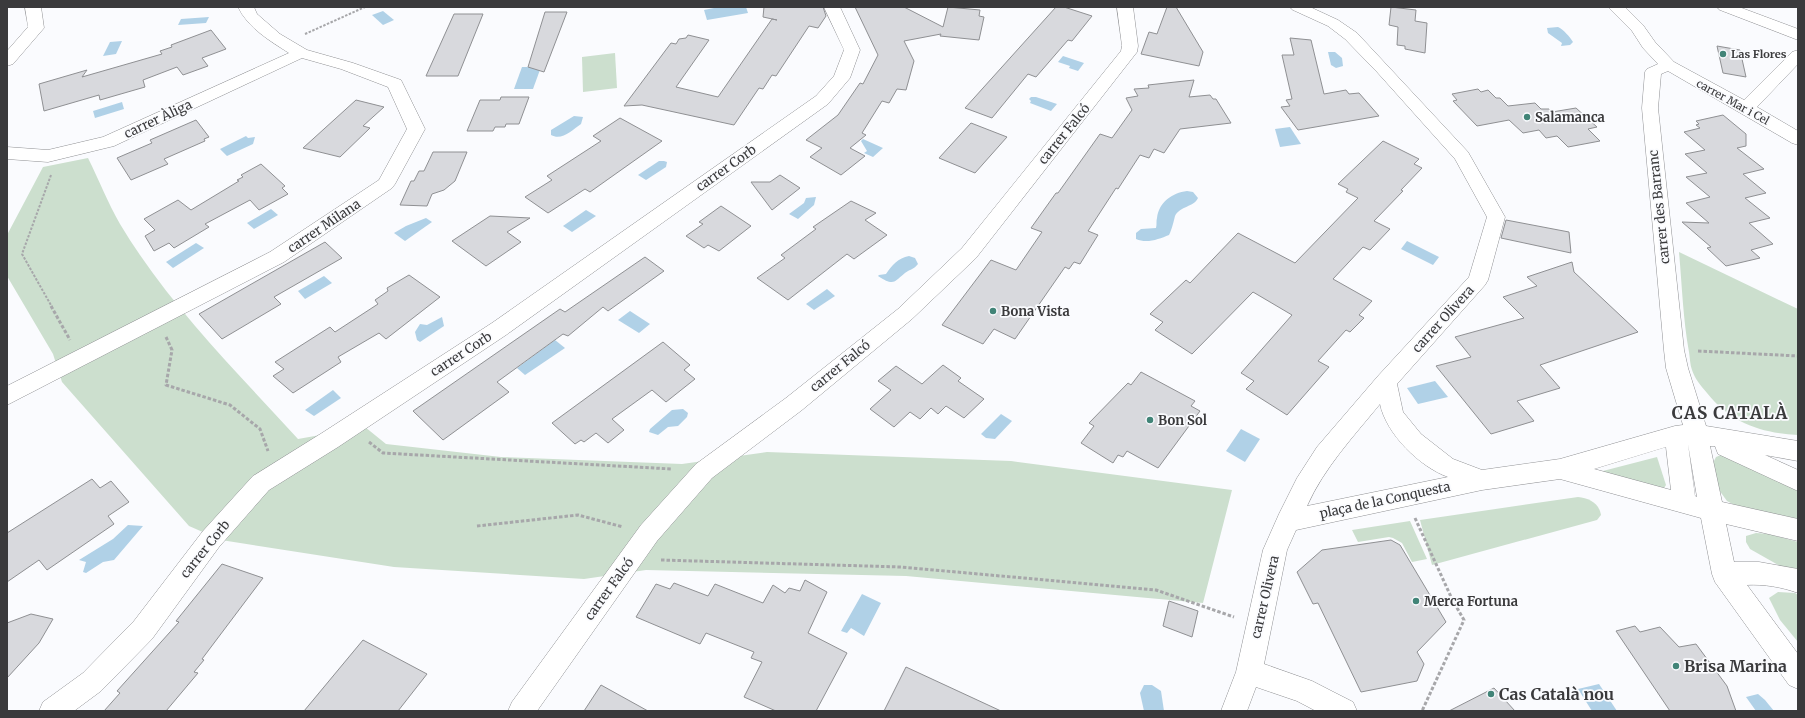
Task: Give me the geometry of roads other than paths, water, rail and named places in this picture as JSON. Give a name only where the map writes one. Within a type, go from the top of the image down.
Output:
[{"type":"street","points":[[7,61],[36,28],[33,7]]},
{"type":"street","name":"carrer Milana","points":[[7,396],[278,257],[386,184],[416,129],[395,84],[347,66],[301,53],[274,37],[250,16],[246,7]]},
{"type":"street","name":"carrer Corb","points":[[52,711],[92,682],[143,630],[211,539],[261,483],[350,427],[499,329],[822,100],[842,78],[852,50],[832,7]]},
{"type":"street","name":"carrer Falcó","points":[[521,711],[649,533],[704,471],[794,404],[905,314],[969,253],[1129,52],[1130,46],[1125,7]]},
{"type":"street","name":"carrer Olivera","points":[[1234,711],[1249,672],[1275,550],[1287,521],[1305,485],[1325,454],[1386,382],[1478,280],[1496,217],[1462,156],[1383,69],[1351,36],[1333,23],[1298,7]]},
{"type":"street","points":[[1616,7],[1638,28],[1649,45],[1668,65]]},
{"type":"street","points":[[1725,7],[1784,28],[1798,35]]},
{"type":"street","name":"carrer Àliga","points":[[7,152],[48,156],[108,142],[301,53]]},
{"type":"street","points":[[1746,108],[1798,55]]},
{"type":"street","name":"carrer Mar i Cel","points":[[1668,65],[1746,108],[1798,139]]},
{"type":"street","name":"carrer des Barranc","points":[[1668,65],[1653,72],[1650,108],[1674,350],[1677,368],[1698,434]]},
{"type":"street","name":"plaça de la Conquesta","points":[[1386,382],[1393,415],[1413,441],[1445,466],[1482,480]]},
{"type":"street","points":[[1698,434],[1724,574],[1798,676]]},
{"type":"street","name":"plaça de la Conquesta","points":[[1698,434],[1798,481]]},
{"type":"street","name":"plaça de la Conquesta","points":[[1287,521],[1482,480],[1560,469],[1675,435],[1698,434],[1798,451]]},
{"type":"street","points":[[1675,435],[1685,504]]},
{"type":"street","name":"plaça de la Conquesta","points":[[1560,469],[1685,504],[1798,530]]},
{"type":"street","points":[[1724,574],[1759,573],[1794,579],[1798,582]]},
{"type":"street","points":[[1249,672],[1303,690],[1344,711]]},
{"type":"water","points":[[719,7],[746,7],[748,13],[707,20],[704,10]]},
{"type":"water","points":[[383,11],[394,20],[383,25],[372,15]]},
{"type":"water","points":[[209,17],[206,23],[178,25],[181,19]]},
{"type":"water","points":[[1558,27],[1572,40],[1573,42],[1570,45],[1561,46],[1562,43],[1548,33],[1547,28]]},
{"type":"water","points":[[122,41],[116,54],[103,56],[110,42]]},
{"type":"water","points":[[1328,52],[1335,52],[1342,58],[1343,66],[1336,68],[1331,65]]},
{"type":"water","points":[[1063,56],[1084,63],[1078,71],[1069,68],[1070,66],[1058,62]]},
{"type":"water","points":[[522,67],[541,67],[533,89],[514,89]]},
{"type":"water","points":[[1031,97],[1036,97],[1057,104],[1051,111],[1030,103],[1031,101],[1029,99]]},
{"type":"water","points":[[122,102],[124,109],[95,118],[93,111]]},
{"type":"water","points":[[574,116],[583,117],[581,124],[563,136],[559,137],[551,135],[551,130]]},
{"type":"water","points":[[1290,127],[1301,144],[1280,147],[1275,129]]},
{"type":"water","points":[[246,136],[248,138],[255,137],[253,144],[227,156],[220,149]]},
{"type":"water","points":[[863,139],[883,148],[873,157],[864,153],[867,151],[861,141]]},
{"type":"water","points":[[659,161],[667,162],[666,167],[646,180],[638,175]]},
{"type":"water","points":[[1181,192],[1193,192],[1198,198],[1196,201],[1177,213],[1169,235],[1149,241],[1136,239],[1136,233],[1141,229],[1156,228],[1158,212],[1160,207],[1167,199]]},
{"type":"water","points":[[816,197],[814,205],[798,219],[789,214],[804,203],[806,198]]},
{"type":"water","points":[[271,209],[278,215],[254,229],[247,223]]},
{"type":"water","points":[[586,210],[596,216],[572,232],[563,226]]},
{"type":"water","points":[[426,218],[432,222],[405,241],[394,233],[406,226]]},
{"type":"water","points":[[1407,241],[1439,257],[1433,265],[1401,249]]},
{"type":"water","points":[[196,243],[204,248],[173,268],[166,262]]},
{"type":"water","points":[[909,256],[915,258],[918,264],[897,280],[888,282],[878,276],[886,274],[896,262]]},
{"type":"water","points":[[324,276],[332,283],[305,299],[298,291]]},
{"type":"water","points":[[827,289],[835,296],[814,310],[806,304]]},
{"type":"water","points":[[630,311],[650,324],[639,333],[618,320]]},
{"type":"water","points":[[442,317],[444,326],[420,342],[417,340],[415,332],[420,324],[427,325]]},
{"type":"water","points":[[555,340],[565,348],[525,375],[517,368]]},
{"type":"water","points":[[1435,381],[1448,397],[1418,404],[1407,388]]},
{"type":"water","points":[[333,390],[341,398],[314,416],[305,410]]},
{"type":"water","points":[[683,409],[688,413],[687,417],[678,426],[668,427],[658,435],[649,432],[650,429],[672,410]]},
{"type":"water","points":[[1001,414],[1012,421],[995,439],[986,438],[981,434]]},
{"type":"water","points":[[1241,429],[1260,439],[1245,462],[1226,451]]},
{"type":"water","points":[[128,525],[143,526],[114,560],[103,562],[86,573],[83,572],[86,562],[79,560],[113,539]]},
{"type":"water","points":[[862,594],[881,603],[864,636],[851,628],[847,633],[841,631]]},
{"type":"water","points":[[1599,684],[1617,711],[1592,711],[1578,689]]},
{"type":"water","points":[[1144,685],[1152,685],[1161,691],[1164,711],[1144,711],[1140,693]]},
{"type":"water","points":[[1758,694],[1774,711],[1756,711],[1746,697]]},
{"type":"place","name":"Las Flores","points":[[1723,54]]},
{"type":"place","name":"Salamanca","points":[[1527,117]]},
{"type":"place","name":"Bona Vista","points":[[993,311]]},
{"type":"place","name":"Bon Sol","points":[[1150,420]]},
{"type":"place","name":"Merca Fortuna","points":[[1416,601]]},
{"type":"place","name":"Brisa Marina","points":[[1676,666]]},
{"type":"place","name":"Cas Català nou","points":[[1491,694]]},
{"type":"district","name":"CAS CATALÀ","points":[[1730,413]]}]
